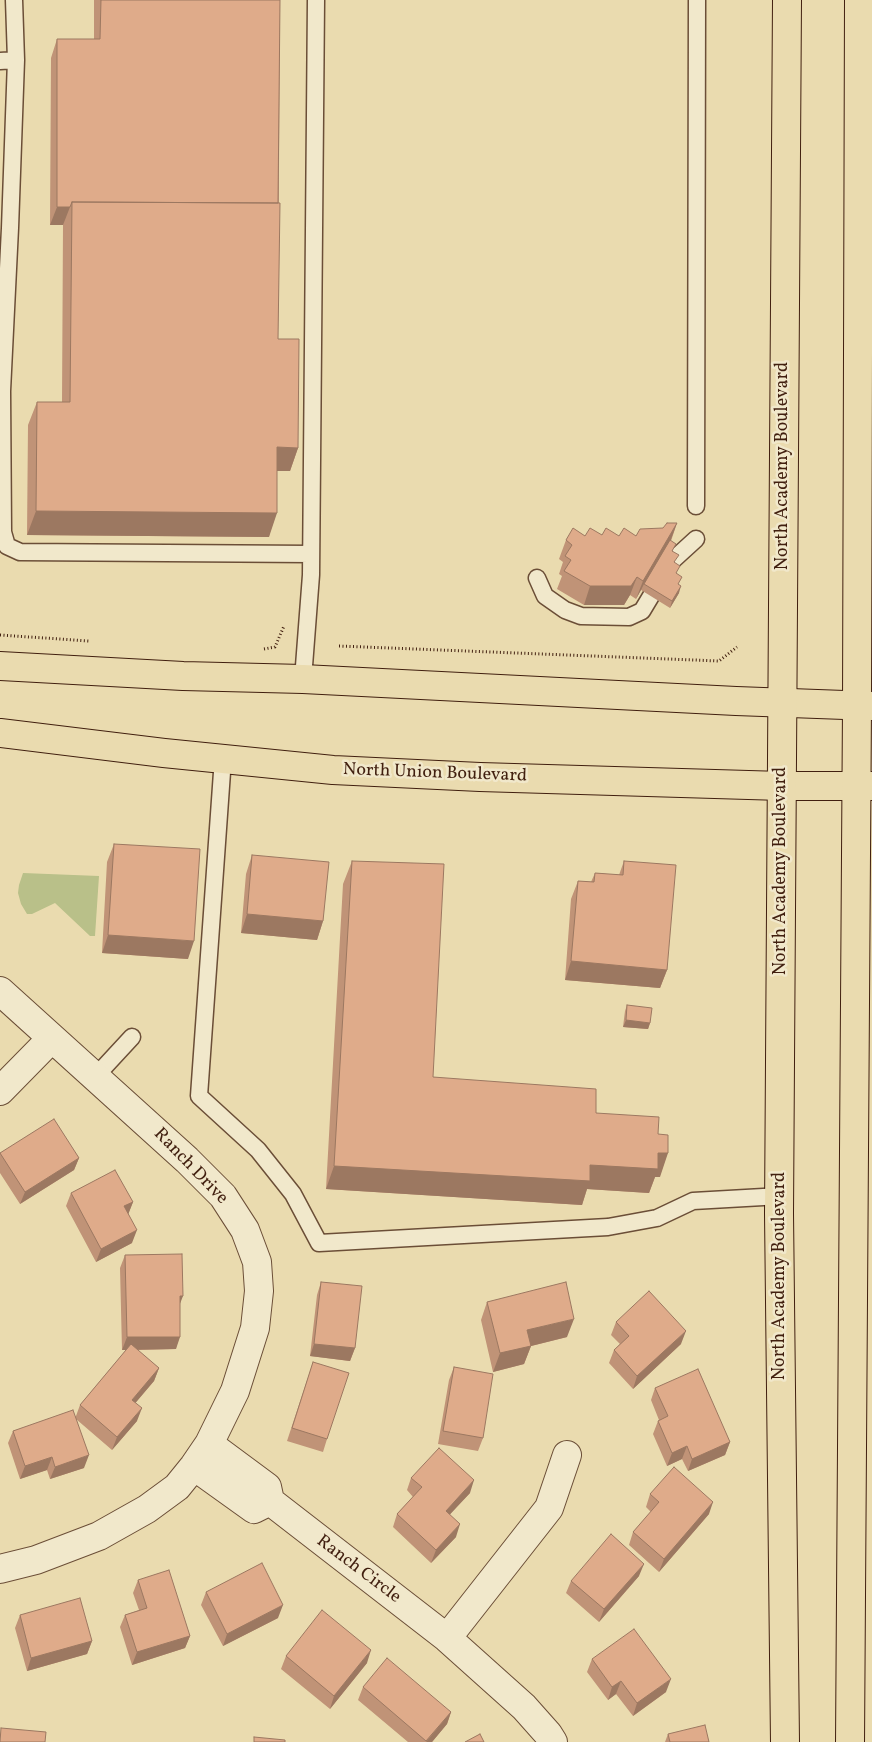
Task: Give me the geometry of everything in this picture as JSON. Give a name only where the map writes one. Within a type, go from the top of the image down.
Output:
[{"type":"main road","name":"North Academy Boulevard","points":[[784,1742],[779,1212],[781,1196],[784,262],[788,0]]},
{"type":"main road","points":[[850,1742],[865,706],[859,0]]},
{"type":"main road","points":[[0,666],[184,676],[303,678],[865,706]]},
{"type":"main road","name":"North Union Boulevard","points":[[0,733],[353,771],[480,777],[782,786],[864,786]]},
{"type":"street","name":"Ranch Drive","points":[[0,991],[187,1160],[223,1196],[245,1230],[257,1262],[259,1291],[255,1328],[235,1391],[209,1444],[177,1487],[147,1509],[99,1536],[36,1560],[0,1569]]},
{"type":"street","points":[[0,1091],[52,1038]]},
{"type":"street","name":"Ranch Circle","points":[[209,1444],[267,1487],[270,1501],[447,1638],[524,1707],[553,1742]]},
{"type":"street","points":[[447,1638],[549,1508],[568,1455]]},
{"type":"street","points":[[194,1466],[254,1509],[270,1501]]},
{"type":"lane","points":[[14,0],[8,61],[10,228],[2,391],[3,532],[7,546],[20,552],[311,554]]},
{"type":"lane","points":[[303,678],[311,575],[316,0]]},
{"type":"lane","points":[[696,506],[698,0]]},
{"type":"lane","points":[[673,560],[696,539]]},
{"type":"lane","points":[[537,578],[545,596],[565,610],[581,616],[630,617],[642,611],[651,596]]},
{"type":"lane","points":[[223,758],[199,1096],[258,1150],[293,1194],[319,1244],[608,1227],[657,1218],[694,1201],[781,1196]]},
{"type":"lane","points":[[95,1077],[132,1037]]},
{"type":"path","points":[[259,651],[274,647],[285,624]]},
{"type":"path","points":[[0,634],[96,642]]},
{"type":"path","points":[[340,646],[719,661],[737,646]]},
{"type":"green space","points":[[23,873],[99,876],[95,936],[90,936],[55,903],[32,914],[27,914],[21,904],[18,893]]},
{"type":"building","points":[[101,0],[280,0],[278,203],[72,202],[70,207],[57,207],[57,39],[100,39]]},
{"type":"building","points":[[72,202],[280,203],[278,339],[299,339],[298,448],[277,447],[277,513],[36,511],[37,402],[70,402]]},
{"type":"building","points":[[667,523],[677,523],[643,581],[637,577],[631,586],[590,586],[564,571],[571,560],[565,556],[572,545],[566,540],[573,528],[585,536],[590,528],[602,535],[606,528],[619,536],[624,528],[636,536],[640,529],[663,528]]},
{"type":"building","points":[[670,540],[676,544],[672,551],[679,555],[674,562],[680,566],[676,573],[682,577],[678,584],[681,586],[672,601],[644,584]]},
{"type":"building","points":[[114,844],[200,849],[194,941],[108,935]]},
{"type":"building","points":[[252,855],[329,862],[323,921],[247,914]]},
{"type":"building","points":[[352,861],[444,864],[433,1077],[596,1089],[596,1113],[659,1117],[658,1134],[668,1135],[668,1153],[658,1153],[658,1169],[590,1165],[590,1181],[334,1166]]},
{"type":"building","points":[[624,861],[676,865],[667,970],[571,961],[578,881],[594,882],[595,873],[623,875]]},
{"type":"building","points":[[627,1005],[652,1008],[650,1023],[626,1020]]},
{"type":"building","points":[[54,1119],[79,1158],[25,1192],[0,1153]]},
{"type":"building","points":[[115,1170],[133,1202],[124,1206],[137,1230],[101,1249],[71,1193]]},
{"type":"building","points":[[182,1254],[183,1296],[180,1296],[180,1337],[127,1337],[125,1255]]},
{"type":"building","points":[[321,1282],[362,1286],[355,1348],[314,1344]]},
{"type":"building","points":[[566,1282],[574,1319],[527,1330],[531,1346],[500,1353],[487,1302]]},
{"type":"building","points":[[649,1291],[686,1331],[637,1376],[614,1350],[629,1336],[616,1322]]},
{"type":"building","points":[[131,1344],[159,1368],[132,1400],[142,1408],[117,1437],[80,1405]]},
{"type":"building","points":[[313,1362],[349,1373],[327,1439],[292,1428]]},
{"type":"building","points":[[454,1367],[493,1374],[483,1438],[443,1431]]},
{"type":"building","points":[[698,1369],[730,1442],[692,1459],[687,1446],[672,1453],[658,1421],[668,1416],[655,1388]]},
{"type":"building","points":[[73,1410],[89,1455],[55,1467],[52,1457],[25,1466],[13,1431]]},
{"type":"building","points":[[439,1448],[474,1480],[446,1511],[460,1524],[436,1550],[397,1514],[422,1487],[411,1478]]},
{"type":"building","points":[[674,1467],[713,1502],[664,1559],[633,1532],[659,1502],[650,1494]]},
{"type":"building","points":[[611,1534],[644,1564],[604,1609],[571,1581]]},
{"type":"building","points":[[262,1563],[283,1605],[227,1634],[206,1592]]},
{"type":"building","points":[[169,1570],[190,1636],[137,1652],[125,1615],[147,1608],[138,1580]]},
{"type":"building","points":[[80,1598],[92,1641],[31,1658],[20,1615]]},
{"type":"building","points":[[322,1610],[371,1650],[334,1696],[286,1656]]},
{"type":"building","points":[[634,1629],[671,1679],[637,1703],[621,1681],[612,1687],[592,1659]]},
{"type":"building","points":[[387,1658],[451,1712],[426,1741],[363,1687]]},
{"type":"building","points":[[705,1725],[709,1742],[670,1742],[668,1734]]},
{"type":"building","points":[[1,1728],[46,1732],[45,1742],[0,1742]]},
{"type":"building","points":[[480,1734],[484,1742],[465,1742]]},
{"type":"building","points":[[254,1737],[285,1740],[285,1742],[254,1742]]}]
